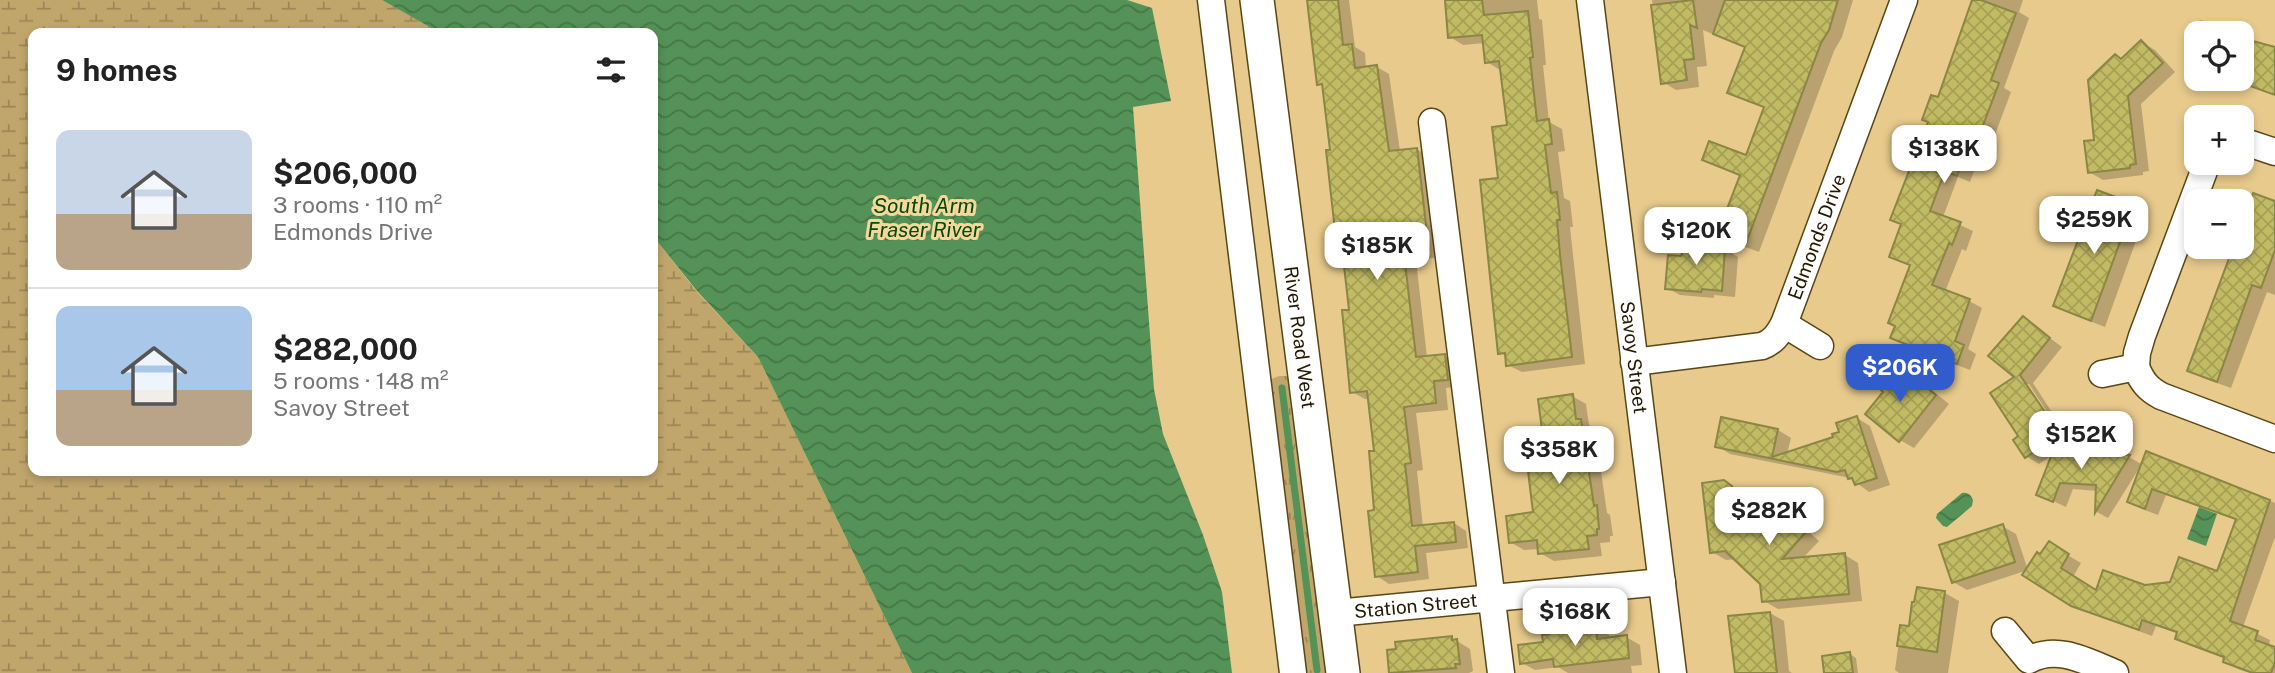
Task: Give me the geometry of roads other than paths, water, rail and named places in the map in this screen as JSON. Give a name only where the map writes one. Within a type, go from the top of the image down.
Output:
[{"type":"main road","name":"River Road West","points":[[1257,0],[1343,673]]},
{"type":"street","points":[[1212,0],[1293,673]]},
{"type":"street","name":"Savoy Street","points":[[1590,0],[1673,673]]},
{"type":"street","name":"Edmonds Drive","points":[[1634,362],[1770,343],[1784,324],[1904,0]]},
{"type":"street","points":[[1432,122],[1501,673]]},
{"type":"street","points":[[2254,145],[2275,152]]},
{"type":"street","points":[[2202,175],[2141,337],[2136,368],[2141,380],[2150,390],[2161,396],[2275,439]]},
{"type":"street","points":[[1784,324],[1820,346]]},
{"type":"street","points":[[2102,374],[2136,368]]},
{"type":"street","name":"Station Street","points":[[1336,613],[1662,583]]},
{"type":"street","points":[[2005,631],[2023,666],[2038,655],[2060,653],[2115,673]]},
{"type":"water","name":"South Arm Fraser River","points":[[382,0],[1127,0],[1152,8],[1171,101],[1133,107],[1154,389],[1163,434],[1203,535],[1222,592],[1232,673],[912,673],[758,357],[697,291],[658,242],[658,28],[431,28]]},
{"type":"water","points":[[1962,493],[1968,493],[1973,500],[1972,506],[1947,527],[1943,526],[1936,518],[1937,514]]},
{"type":"water","points":[[2199,507],[2217,514],[2206,546],[2187,539]]},
{"type":"waterway","points":[[1282,388],[1317,670]]}]
